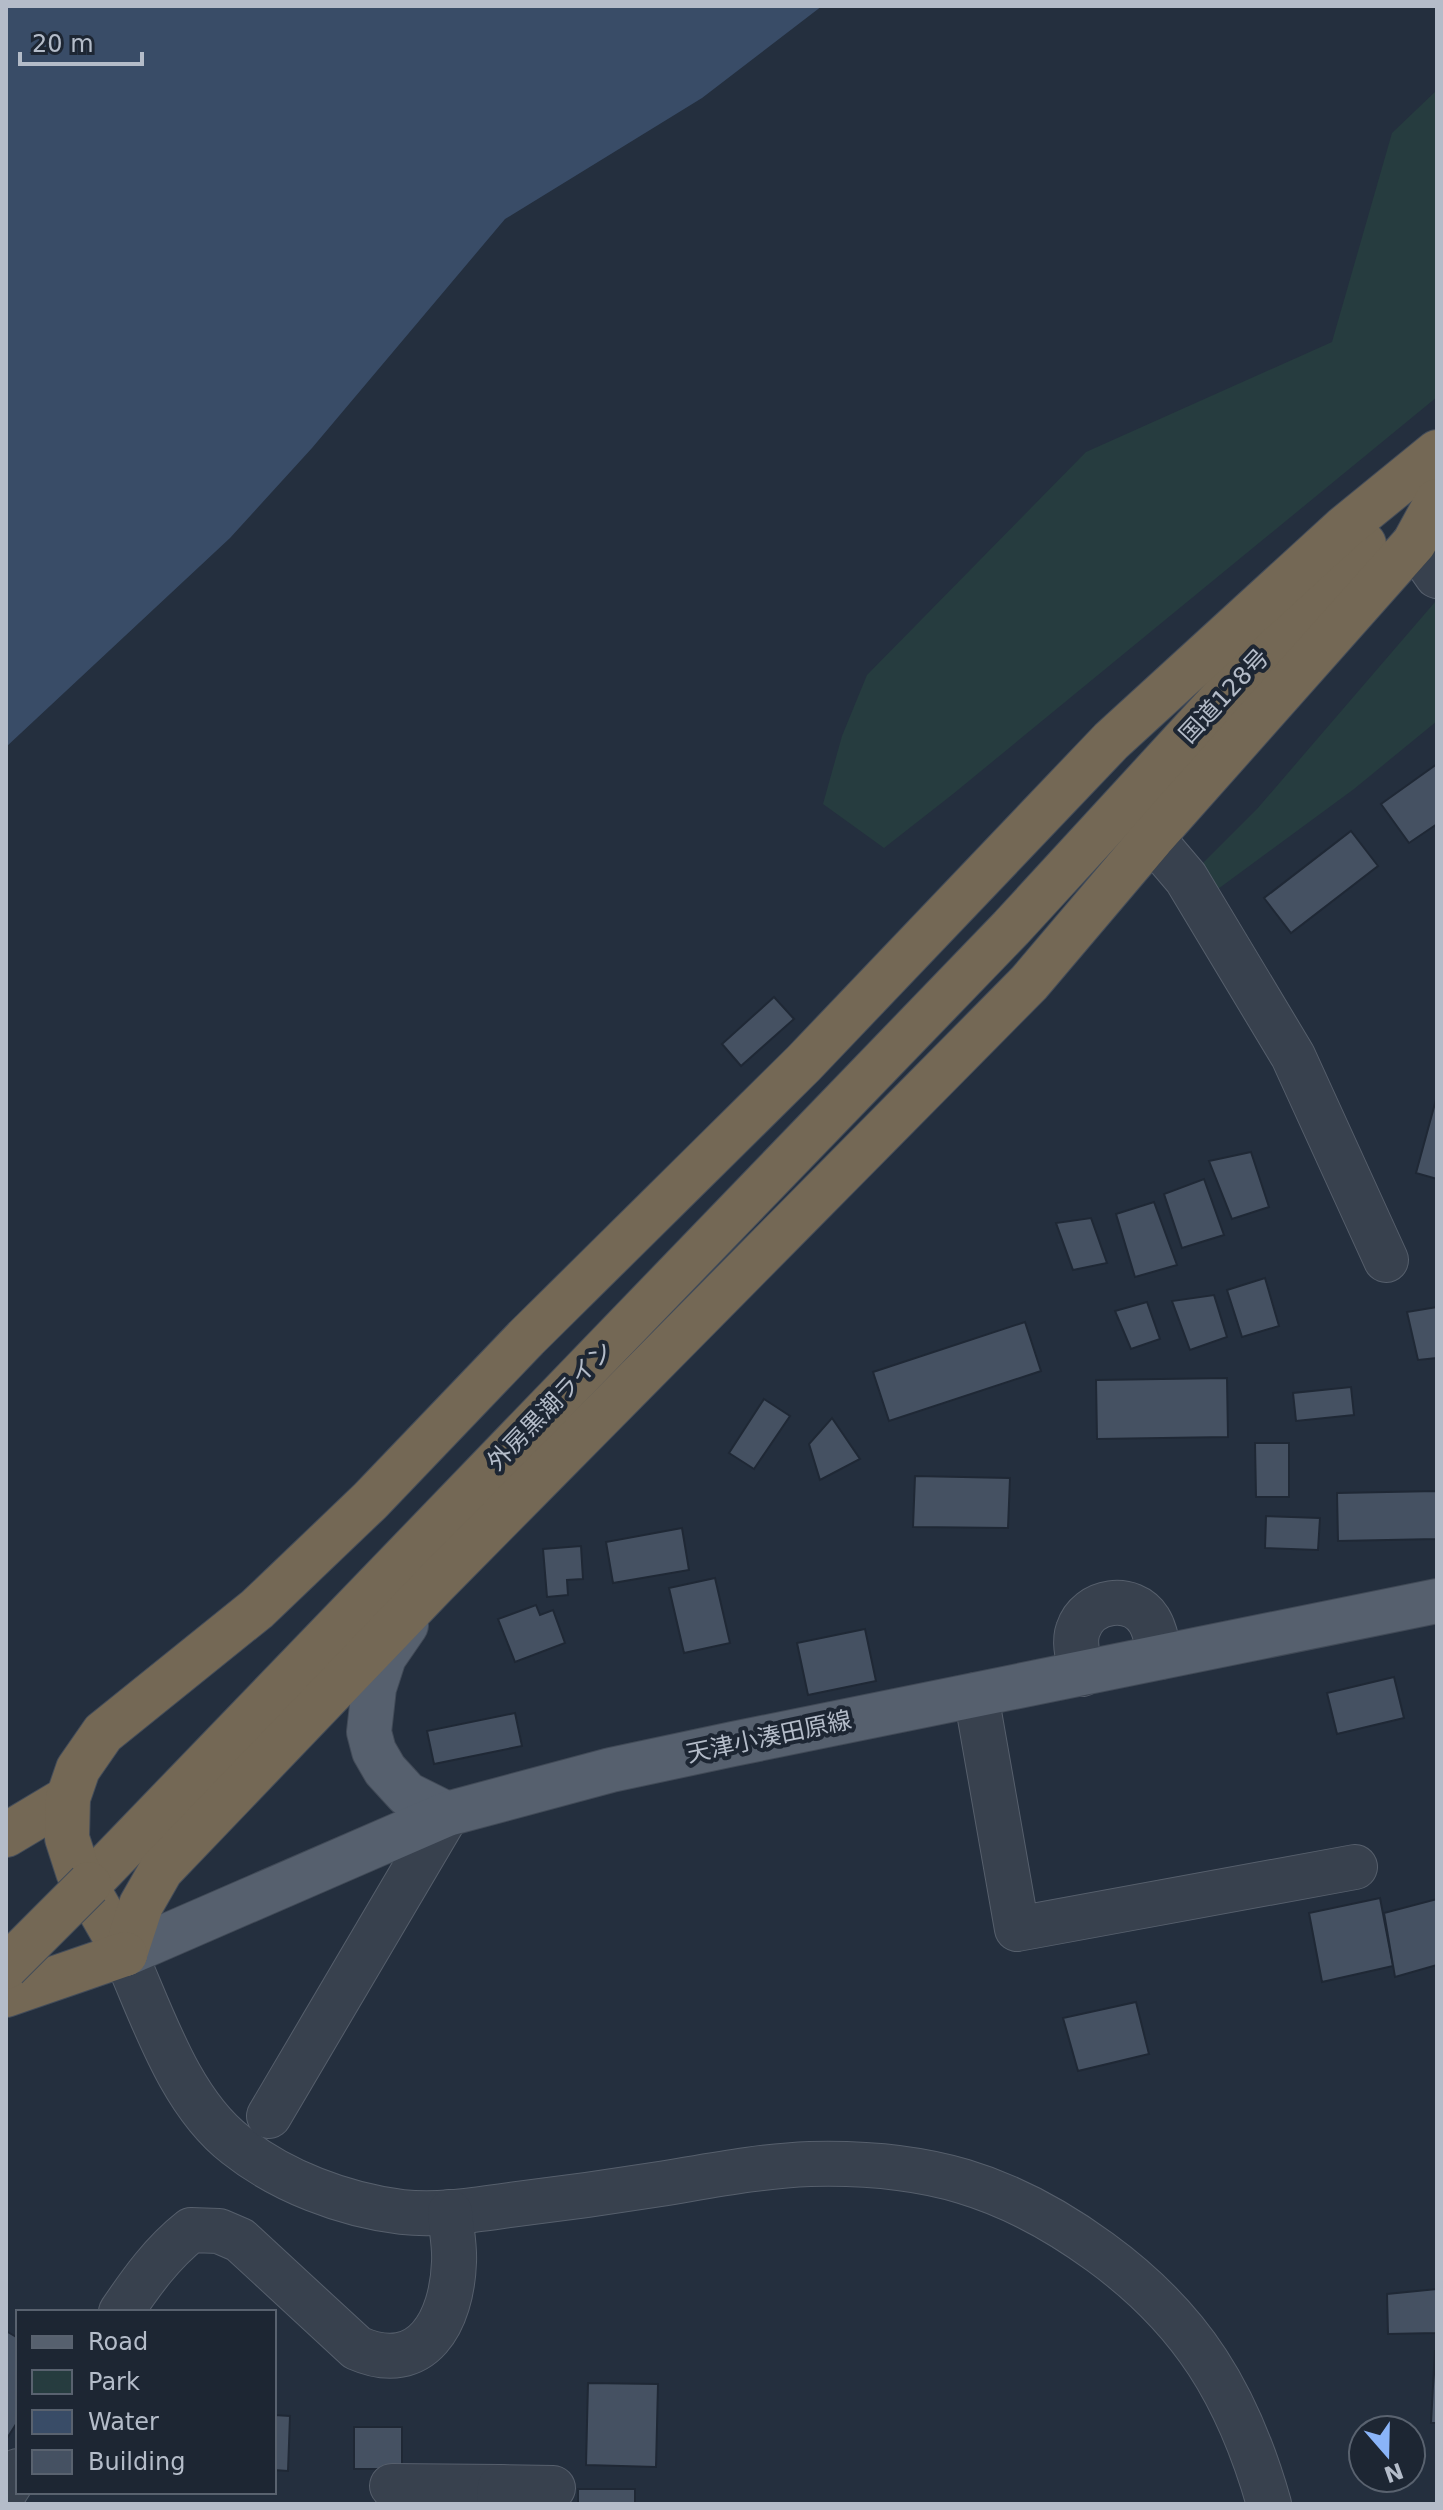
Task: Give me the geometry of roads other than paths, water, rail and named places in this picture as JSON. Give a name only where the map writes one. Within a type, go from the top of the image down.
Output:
[{"type":"highway","points":[[125,1954],[78,1872],[67,1838],[68,1798],[78,1769],[103,1733],[257,1609],[370,1501],[526,1338],[804,1063],[1111,741],[1345,527],[1437,452]]},
{"type":"highway","name":"国道128号","points":[[1011,928],[1437,465]]},
{"type":"highway","points":[[125,1954],[141,1905],[161,1870],[435,1584],[1029,983],[1152,838],[1426,559],[1437,501]]},
{"type":"highway","name":"外房黒潮ライン","points":[[6,1967],[1011,928]]},
{"type":"highway","points":[[6,1835],[68,1798]]},
{"type":"highway","points":[[6,1995],[125,1954]]},
{"type":"main road","points":[[435,1584],[384,1657],[374,1688],[369,1732],[374,1751],[385,1770],[407,1794],[447,1814]]},
{"type":"main road","name":"天津小湊田原線","points":[[125,1954],[447,1814],[611,1770],[1437,1601]]},
{"type":"street","points":[[1152,838],[1186,878],[1293,1056],[1386,1260]]},
{"type":"street","points":[[1082,1674],[1077,1646],[1079,1627],[1089,1613],[1109,1603],[1130,1605],[1145,1614],[1155,1632],[1160,1657]]},
{"type":"street","points":[[976,1695],[1017,1929],[1355,1867]]},
{"type":"street","points":[[269,2116],[447,1814]]},
{"type":"street","points":[[125,1954],[181,2076],[200,2108],[235,2145],[266,2165],[334,2197],[403,2212],[450,2212],[806,2164],[886,2167],[928,2173],[974,2183],[1011,2197],[1074,2232],[1107,2256],[1165,2307],[1195,2342],[1228,2394],[1269,2504]]},
{"type":"street","points":[[122,2310],[149,2270],[174,2243],[191,2230],[219,2231],[240,2240],[357,2348],[377,2357],[400,2356],[423,2345],[437,2330],[448,2303],[454,2261],[450,2212]]},
{"type":"street","points":[[392,2486],[500,2496],[553,2488]]},
{"type":"water","points":[[6,6],[822,6],[702,98],[505,219],[312,448],[230,538],[6,747]]}]
